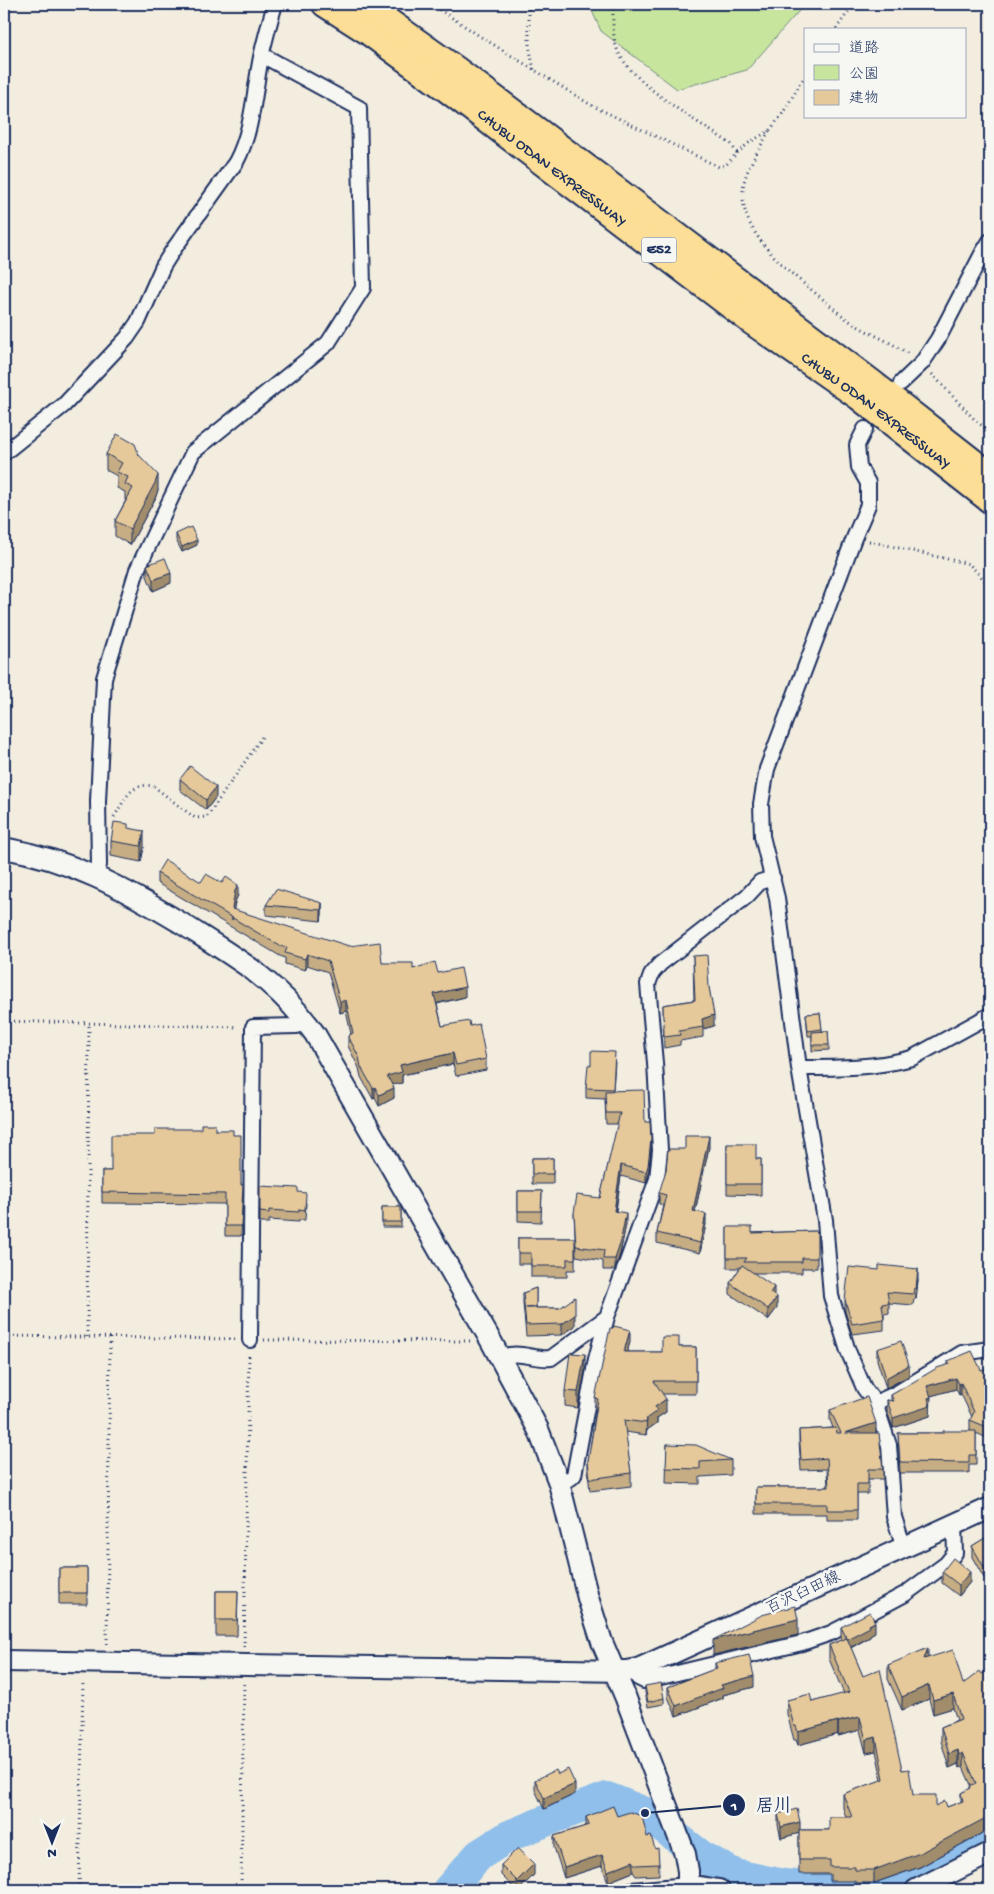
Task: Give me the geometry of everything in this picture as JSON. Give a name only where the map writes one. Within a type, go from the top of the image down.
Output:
[{"type":"highway","name":"CHUBU ODAN EXPRESSWAY","points":[[325,4],[368,31],[445,88],[752,322],[859,397],[990,500]]},
{"type":"highway","name":"CHUBU ODAN EXPRESSWAY","points":[[364,4],[457,70],[871,382],[990,475]]},
{"type":"main road","points":[[4,848],[54,859],[96,875],[134,894],[232,955],[273,986],[307,1022],[351,1095],[501,1358],[538,1429],[559,1484],[588,1598],[602,1642],[624,1671],[678,1832],[685,1854],[688,1886],[719,1890]]},
{"type":"main road","name":"百沢臼田線","points":[[624,1671],[720,1632],[990,1508]]},
{"type":"main road","points":[[4,1661],[624,1671]]},
{"type":"main road","points":[[927,1888],[990,1853]]},
{"type":"street","points":[[4,453],[64,405],[128,338],[138,322],[163,266],[236,162],[249,130],[262,54],[275,4]]},
{"type":"street","points":[[96,875],[99,865],[98,801],[104,678],[137,570],[193,452],[328,343],[363,288],[359,108],[262,54]]},
{"type":"street","points":[[902,382],[922,363],[938,340],[990,241]]},
{"type":"street","points":[[865,429],[857,445],[859,468],[868,483],[868,505],[767,769],[761,804],[762,836],[773,878],[799,1068],[828,1238],[828,1281],[848,1351],[864,1388],[875,1403],[889,1445],[894,1517],[904,1548]]},
{"type":"street","points":[[559,1484],[574,1475],[596,1359],[607,1317],[657,1179],[660,1150],[656,1064],[648,984],[652,973],[660,964],[712,924],[760,882],[773,878]]},
{"type":"street","points":[[799,1068],[861,1067],[912,1058],[990,1015]]},
{"type":"street","points":[[250,1340],[252,1027],[297,1026],[307,1022]]},
{"type":"street","points":[[501,1358],[509,1354],[518,1354],[544,1359],[551,1358],[607,1317]]},
{"type":"street","points":[[875,1403],[897,1393],[962,1352],[990,1349]]},
{"type":"street","points":[[624,1671],[644,1681],[802,1643],[831,1633],[904,1594],[946,1564],[954,1553],[954,1525]]},
{"type":"street","points":[[631,1890],[688,1886]]},
{"type":"path","points":[[431,4],[534,71],[591,105],[719,167],[726,164],[750,142],[769,131]]},
{"type":"path","points":[[529,4],[529,45],[534,71]]},
{"type":"path","points":[[613,4],[616,47],[635,76],[730,144],[737,153]]},
{"type":"path","points":[[837,28],[854,4]]},
{"type":"path","points":[[989,4],[990,10]]},
{"type":"path","points":[[804,78],[781,116],[769,131],[745,178],[742,192],[747,216],[764,246],[791,274],[853,323],[895,344],[922,363],[975,420],[990,432]]},
{"type":"path","points":[[854,538],[969,564],[990,586]]},
{"type":"path","points":[[99,837],[132,789],[145,784],[153,786],[195,818],[207,817],[264,734]]},
{"type":"path","points":[[4,1021],[252,1027]]},
{"type":"path","points":[[87,1337],[89,1023]]},
{"type":"path","points":[[107,1662],[110,1338]]},
{"type":"path","points":[[241,1890],[250,1340]]},
{"type":"path","points":[[79,1890],[83,1662]]},
{"type":"green space","points":[[589,4],[805,4],[747,70],[677,89],[601,31]]},
{"type":"building","points":[[117,434],[135,444],[139,455],[158,475],[130,529],[115,521],[133,488],[125,484],[128,477],[117,472],[122,463],[106,454]]},
{"type":"building","points":[[191,527],[197,540],[182,547],[176,534]]},
{"type":"building","points":[[165,558],[171,573],[153,580],[147,565]]},
{"type":"building","points":[[190,766],[216,787],[206,800],[180,779]]},
{"type":"building","points":[[114,822],[128,824],[128,828],[144,831],[141,846],[111,841]]},
{"type":"building","points":[[165,860],[201,882],[206,874],[222,883],[226,877],[238,885],[232,909],[349,946],[380,942],[382,963],[413,963],[413,969],[435,962],[438,973],[461,968],[465,987],[434,994],[442,1026],[469,1021],[470,1026],[479,1024],[486,1059],[456,1065],[453,1053],[400,1065],[402,1072],[387,1076],[394,1088],[379,1095],[361,1067],[359,1057],[348,1036],[353,1033],[346,1000],[340,1002],[328,961],[307,954],[305,959],[285,953],[287,948],[280,946],[157,873]]},
{"type":"building","points":[[276,889],[322,903],[321,910],[266,905]]},
{"type":"building","points":[[707,955],[709,987],[714,1015],[702,1019],[703,1027],[679,1031],[680,1035],[664,1037],[663,1005],[695,1000],[693,956]]},
{"type":"building","points":[[820,1013],[822,1029],[808,1031],[806,1014]]},
{"type":"building","points":[[828,1031],[829,1045],[812,1045],[812,1032]]},
{"type":"building","points":[[591,1051],[615,1052],[613,1089],[586,1088],[588,1065],[591,1066]]},
{"type":"building","points":[[644,1090],[645,1122],[650,1122],[651,1139],[648,1166],[646,1172],[621,1165],[614,1211],[626,1213],[615,1259],[603,1259],[604,1250],[576,1246],[574,1213],[577,1195],[600,1198],[620,1113],[606,1113],[605,1091]]},
{"type":"building","points":[[201,1124],[215,1124],[215,1130],[233,1130],[233,1135],[241,1135],[241,1185],[243,1185],[241,1226],[225,1226],[225,1194],[102,1192],[102,1171],[111,1171],[111,1135],[155,1135],[155,1129],[201,1129]]},
{"type":"building","points":[[685,1136],[709,1136],[693,1211],[706,1214],[700,1243],[657,1233],[666,1195],[659,1193],[666,1170],[668,1149],[685,1149]]},
{"type":"building","points":[[727,1144],[756,1144],[756,1159],[761,1159],[761,1184],[727,1184]]},
{"type":"building","points":[[532,1158],[553,1158],[553,1174],[532,1174]]},
{"type":"building","points":[[260,1186],[298,1188],[298,1192],[306,1193],[305,1210],[299,1209],[299,1212],[269,1210],[269,1213],[260,1212]]},
{"type":"building","points":[[518,1191],[542,1191],[541,1211],[518,1211]]},
{"type":"building","points":[[382,1207],[401,1207],[401,1222],[382,1222]]},
{"type":"building","points":[[727,1227],[752,1227],[752,1233],[817,1231],[817,1258],[802,1258],[802,1262],[744,1262],[747,1258],[727,1258]]},
{"type":"building","points":[[518,1238],[575,1238],[575,1259],[567,1259],[567,1266],[531,1266],[531,1253],[518,1253]]},
{"type":"building","points":[[742,1265],[774,1287],[770,1293],[777,1297],[768,1309],[730,1283]]},
{"type":"building","points":[[879,1265],[918,1269],[916,1288],[914,1288],[913,1294],[887,1292],[889,1303],[882,1304],[884,1319],[852,1324],[845,1300],[849,1267],[879,1270]]},
{"type":"building","points":[[536,1288],[536,1307],[526,1308],[560,1308],[575,1297],[575,1315],[562,1324],[526,1325],[523,1293]]},
{"type":"building","points":[[614,1326],[630,1330],[624,1352],[662,1352],[662,1337],[679,1337],[679,1347],[696,1347],[696,1381],[654,1381],[666,1399],[655,1407],[657,1411],[647,1418],[646,1423],[624,1420],[631,1473],[590,1479],[588,1461],[598,1399],[595,1398],[610,1328]]},
{"type":"building","points":[[901,1341],[909,1365],[886,1378],[877,1349]]},
{"type":"building","points":[[972,1351],[981,1370],[990,1368],[990,1419],[987,1427],[970,1420],[974,1412],[961,1383],[959,1384],[956,1378],[927,1386],[931,1397],[928,1398],[930,1406],[893,1418],[887,1400],[894,1401],[891,1395],[937,1368],[950,1364],[948,1361]]},
{"type":"building","points":[[570,1353],[585,1354],[578,1392],[565,1391]]},
{"type":"building","points":[[867,1397],[876,1423],[845,1433],[879,1433],[883,1469],[868,1469],[868,1484],[857,1484],[857,1510],[827,1510],[827,1504],[756,1504],[756,1487],[829,1487],[827,1458],[801,1460],[799,1430],[836,1428],[837,1433],[841,1433],[830,1410]]},
{"type":"building","points":[[943,1431],[976,1431],[976,1455],[969,1455],[969,1463],[900,1462],[898,1433],[943,1433]]},
{"type":"building","points":[[667,1444],[696,1445],[731,1460],[700,1462],[700,1469],[666,1468]]},
{"type":"building","points":[[990,1535],[990,1563],[984,1567],[972,1546]]},
{"type":"building","points":[[953,1558],[970,1572],[959,1585],[942,1572]]},
{"type":"building","points":[[59,1568],[87,1568],[87,1593],[59,1593]]},
{"type":"building","points":[[216,1591],[238,1591],[237,1620],[216,1620]]},
{"type":"building","points":[[795,1606],[798,1619],[713,1640],[762,1615]]},
{"type":"building","points":[[870,1612],[875,1622],[869,1625],[870,1627],[847,1639],[841,1627]]},
{"type":"building","points":[[847,1638],[863,1676],[880,1669],[902,1770],[909,1769],[913,1795],[936,1795],[936,1806],[945,1801],[947,1807],[963,1801],[961,1793],[976,1783],[963,1753],[959,1755],[958,1750],[949,1754],[941,1727],[961,1719],[953,1694],[933,1700],[929,1685],[902,1697],[888,1665],[928,1648],[924,1659],[953,1650],[963,1684],[980,1671],[982,1674],[990,1669],[990,1816],[920,1853],[874,1870],[855,1870],[855,1867],[830,1867],[830,1860],[799,1860],[799,1830],[829,1830],[829,1817],[852,1817],[843,1794],[884,1779],[876,1737],[866,1740],[860,1717],[798,1732],[796,1726],[794,1726],[787,1700],[810,1694],[812,1702],[849,1692],[829,1645]]},
{"type":"building","points":[[749,1655],[754,1676],[721,1685],[723,1688],[676,1706],[668,1687],[717,1668],[715,1663]]},
{"type":"building","points":[[661,1683],[664,1698],[648,1702],[645,1686]]},
{"type":"building","points":[[568,1769],[575,1784],[544,1798],[535,1780],[556,1770],[558,1774]]},
{"type":"building","points":[[613,1806],[617,1816],[630,1812],[642,1816],[647,1837],[651,1836],[655,1849],[658,1848],[659,1864],[636,1865],[633,1861],[608,1871],[602,1855],[564,1867],[554,1836],[589,1825],[586,1817]]},
{"type":"building","points":[[797,1809],[800,1822],[781,1827],[778,1814]]},
{"type":"building","points":[[518,1848],[534,1864],[517,1881],[501,1865]]},
{"type":"waterway","points":[[448,1890],[479,1855],[509,1836],[607,1798],[645,1813],[701,1856],[735,1875],[784,1885],[851,1890]]},
{"type":"waterway","points":[[855,1890],[896,1882],[938,1868],[990,1839]]},
{"type":"place","name":"居川","points":[[645,1813]]}]
